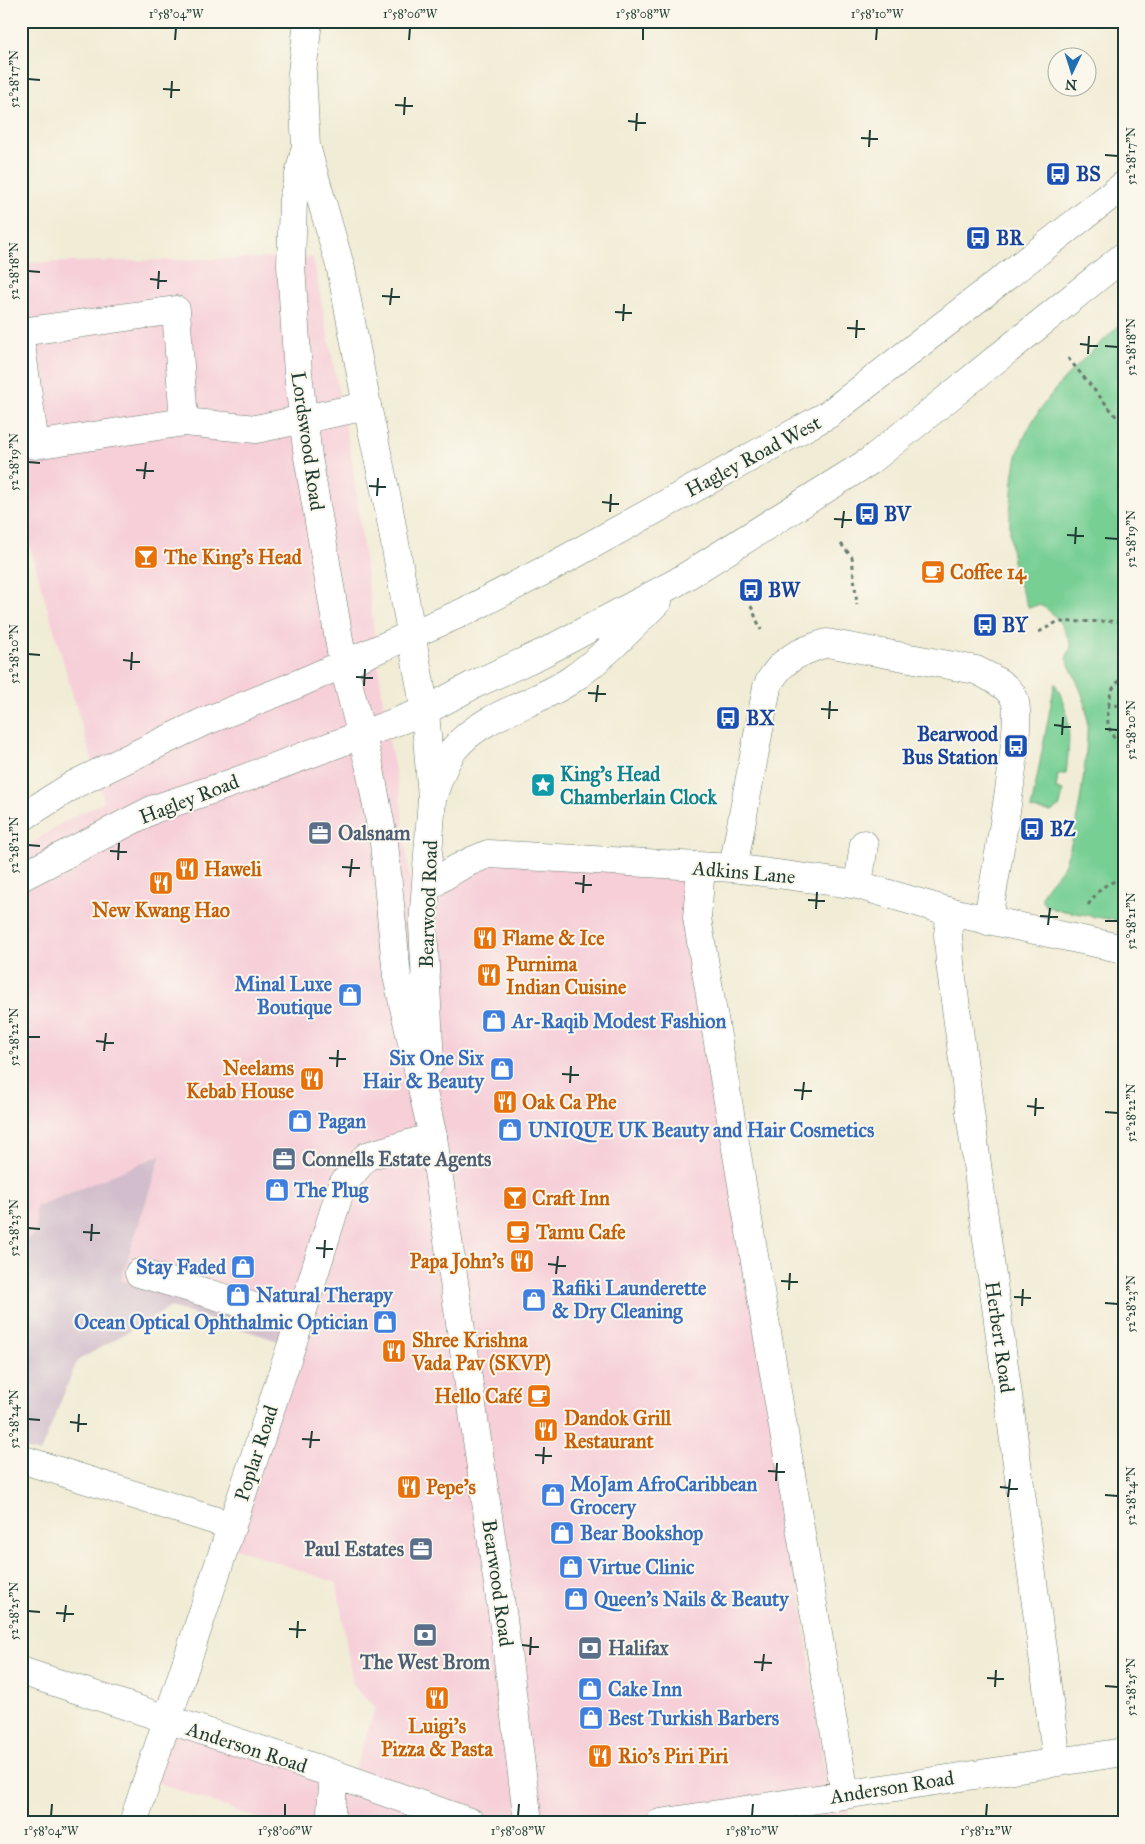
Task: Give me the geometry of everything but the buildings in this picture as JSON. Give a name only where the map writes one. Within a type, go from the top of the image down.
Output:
[{"type":"main road","name":"Lordswood Road","points":[[308,21],[302,73],[306,146],[341,269],[388,504],[418,672]]},
{"type":"main road","name":"Lordswood Road","points":[[306,146],[293,200],[292,266],[304,419],[308,457],[343,663],[362,734]]},
{"type":"main road","name":"Hagley Road West","points":[[343,663],[466,610],[553,566],[830,414],[1124,185]]},
{"type":"main road","points":[[362,734],[425,711],[472,685],[543,653],[677,582],[870,461],[1124,256]]},
{"type":"main road","points":[[21,332],[176,310],[184,422]]},
{"type":"main road","points":[[21,345],[35,445],[184,422],[256,429],[367,406]]},
{"type":"main road","points":[[432,798],[442,770],[453,750],[473,731],[570,681],[608,652],[677,582]]},
{"type":"main road","points":[[733,868],[767,687],[772,675],[783,663],[805,649],[827,643],[976,670],[994,679],[1013,695],[1017,713],[1014,756],[988,921]]},
{"type":"main road","points":[[21,818],[76,784],[201,723],[277,693],[343,663]]},
{"type":"main road","name":"Bearwood Road","points":[[418,672],[425,711],[432,798],[423,925],[433,1137]]},
{"type":"main road","name":"Bearwood Road","points":[[362,734],[384,842],[397,976],[433,1137],[503,1619],[528,1823]]},
{"type":"main road","name":"Hagley Road","points":[[21,877],[154,809],[229,784],[362,734]]},
{"type":"main road","points":[[858,885],[864,844]]},
{"type":"main road","name":"Adkins Lane","points":[[426,889],[443,875],[463,863],[488,854],[733,868],[858,885],[988,921],[1124,949]]},
{"type":"main road","points":[[700,867],[697,918],[845,1794]]},
{"type":"main road","name":"Herbert Road","points":[[951,912],[948,934],[950,963],[1057,1761]]},
{"type":"main road","name":"Poplar Road","points":[[133,1823],[232,1526],[342,1185],[367,1156],[433,1137]]},
{"type":"main road","points":[[139,1273],[299,1320]]},
{"type":"main road","points":[[21,1459],[232,1526]]},
{"type":"main road","name":"Anderson Road","points":[[21,1672],[334,1774],[472,1823]]},
{"type":"main road","name":"Anderson Road","points":[[660,1823],[1124,1752]]},
{"type":"main road","points":[[330,1823],[334,1774]]},
{"type":"path","points":[[1068,358],[1124,426]]},
{"type":"path","points":[[841,544],[852,557],[857,605]]},
{"type":"path","points":[[751,606],[761,630]]},
{"type":"path","points":[[1039,632],[1057,622],[1124,620]]},
{"type":"path","points":[[1124,674],[1111,691],[1106,716],[1108,728],[1124,749]]},
{"type":"path","points":[[1109,704],[1124,707]]},
{"type":"path","points":[[1087,907],[1101,887],[1115,880],[1124,880]]},
{"type":"shaded area","points":[[313,257],[352,461],[386,725],[400,795],[410,882],[426,889],[463,863],[701,867],[828,1797],[845,1794],[851,1823],[270,1823],[148,1779],[167,1721],[351,1780],[375,1708],[353,1686],[337,1583],[226,1545],[295,1332],[255,1322],[121,1280],[161,1156],[36,1232],[21,1246],[21,850],[67,820],[104,802],[21,516],[21,263]]},
{"type":"shaded area","points":[[161,1155],[121,1280],[255,1322],[296,1332],[291,1345],[171,1307],[77,1361],[40,1453],[21,1448],[21,1246],[36,1232],[36,1207]]},
{"type":"green space","points":[[1124,321],[1124,922],[1054,909],[1045,905],[1042,901],[1044,891],[1062,868],[1070,849],[1084,769],[1087,715],[1082,693],[1066,658],[1071,647],[1067,635],[1054,615],[1037,605],[1029,608],[1023,596],[1012,558],[1010,518],[1018,454],[1039,410],[1065,378]]},
{"type":"green space","points":[[1055,683],[1061,695],[1067,717],[1069,738],[1066,774],[1058,774],[1056,789],[1063,791],[1060,806],[1051,812],[1031,809]]},
{"type":"place","name":"BS","points":[[1058,174]]},
{"type":"place","name":"BR","points":[[978,238]]},
{"type":"place","name":"BV","points":[[867,514]]},
{"type":"place","name":"The King's Head","points":[[146,557]]},
{"type":"place","name":"Coffee 14","points":[[933,572]]},
{"type":"place","name":"BW","points":[[751,590]]},
{"type":"place","name":"BY","points":[[985,625]]},
{"type":"place","name":"BX","points":[[728,718]]},
{"type":"place","name":"Bearwood Bus Station","points":[[1016,746]]},
{"type":"place","name":"King's Head Chamberlain Clock","points":[[543,785]]},
{"type":"place","name":"BZ","points":[[1032,829]]},
{"type":"place","name":"Oalsnam","points":[[320,833]]},
{"type":"place","name":"Haweli","points":[[187,869]]},
{"type":"place","name":"New Kwang Hao","points":[[161,883]]},
{"type":"place","name":"Flame & Ice","points":[[485,938]]},
{"type":"place","name":"Purnima Indian Cuisine","points":[[489,975]]},
{"type":"place","name":"Minal Luxe Boutique","points":[[350,995]]},
{"type":"place","name":"Ar-Raqib Modest Fashion","points":[[494,1021]]},
{"type":"place","name":"Six One Six Hair & Beauty","points":[[502,1069]]},
{"type":"place","name":"Neelams Kebab House","points":[[312,1079]]},
{"type":"place","name":"Oak Ca Phe","points":[[505,1102]]},
{"type":"place","name":"Pagan","points":[[300,1121]]},
{"type":"place","name":"UNIQUE UK Beauty and Hair Cosmetics","points":[[510,1130]]},
{"type":"place","name":"Connells Estate Agents","points":[[284,1159]]},
{"type":"place","name":"The Plug","points":[[277,1190]]},
{"type":"place","name":"Craft Inn","points":[[515,1198]]},
{"type":"place","name":"Tamu Cafe","points":[[518,1232]]},
{"type":"place","name":"Papa John's","points":[[522,1261]]},
{"type":"place","name":"Stay Faded","points":[[243,1267]]},
{"type":"place","name":"Natural Therapy","points":[[238,1295]]},
{"type":"place","name":"Rafiki Launderette & Dry Cleaning","points":[[534,1300]]},
{"type":"place","name":"Ocean Optical Ophthalmic Optician","points":[[385,1322]]},
{"type":"place","name":"Shree Krishna Vada Pav (SKVP)","points":[[394,1351]]},
{"type":"place","name":"Hello Café","points":[[539,1396]]},
{"type":"place","name":"Dandok Grill Restaurant","points":[[546,1430]]},
{"type":"place","name":"Pepe's","points":[[409,1487]]},
{"type":"place","name":"MoJam AfroCaribbean Grocery","points":[[553,1495]]},
{"type":"place","name":"Bear Bookshop","points":[[562,1533]]},
{"type":"place","name":"Paul Estates","points":[[421,1549]]},
{"type":"place","name":"Virtue Clinic","points":[[571,1567]]},
{"type":"place","name":"Queen’s Nails & Beauty","points":[[576,1599]]},
{"type":"place","name":"The West Brom","points":[[425,1635]]},
{"type":"place","name":"Halifax","points":[[590,1648]]},
{"type":"place","name":"Cake Inn","points":[[590,1689]]},
{"type":"place","name":"Luigi's Pizza & Pasta","points":[[437,1698]]},
{"type":"place","name":"Best Turkish Barbers","points":[[591,1718]]},
{"type":"place","name":"Rio's Piri Piri","points":[[600,1756]]}]
